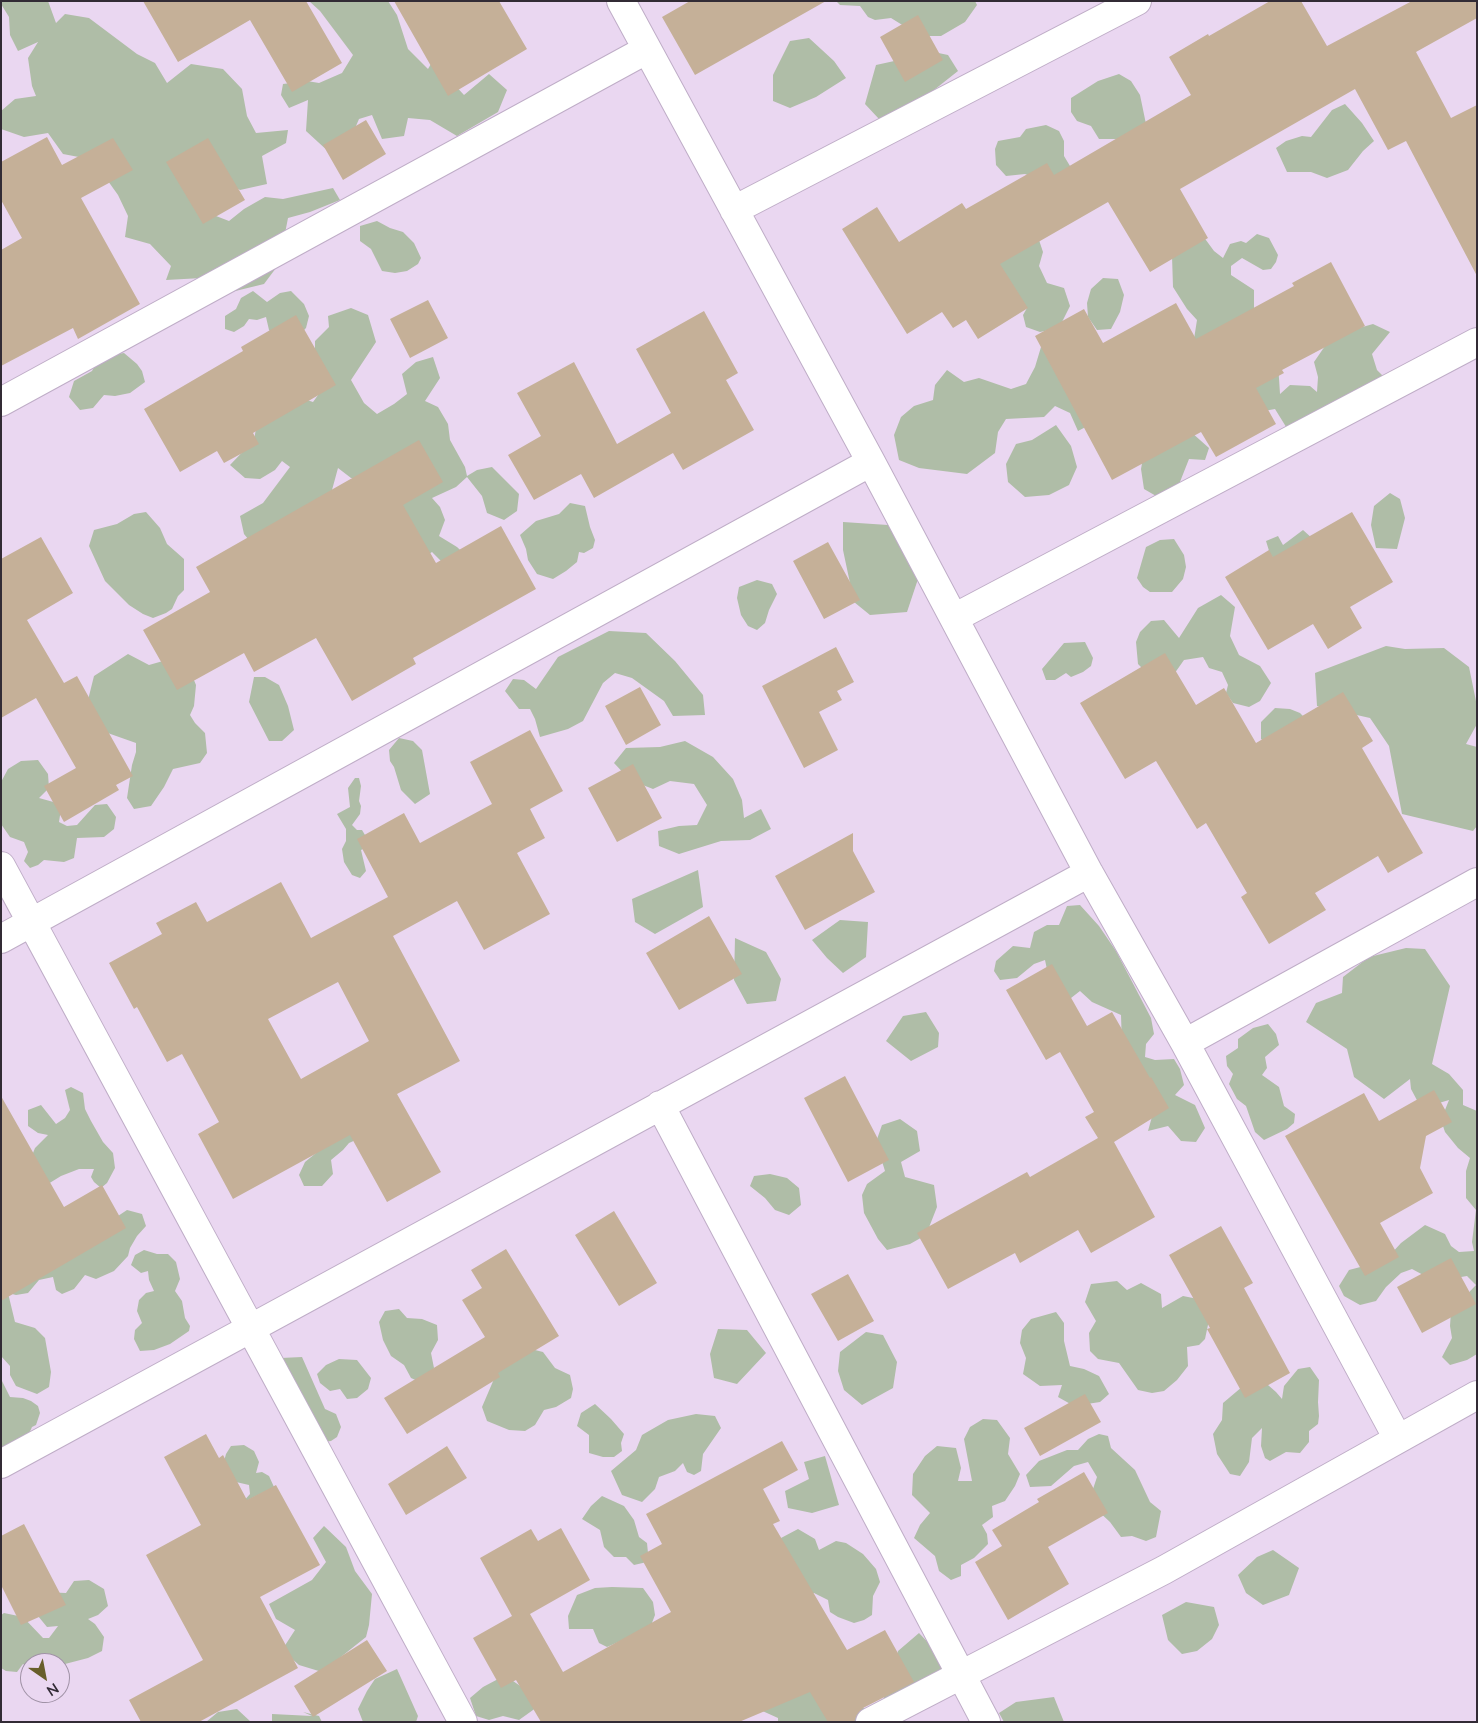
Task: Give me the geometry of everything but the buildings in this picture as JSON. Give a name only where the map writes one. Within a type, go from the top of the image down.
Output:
[{"type":"street","points":[[621,1],[871,462],[1089,873],[1184,1043],[1398,1439]]},
{"type":"street","points":[[734,210],[1137,1]]},
{"type":"street","points":[[1,402],[646,50]]},
{"type":"street","points":[[954,618],[1477,342]]},
{"type":"street","points":[[1,939],[871,462]]},
{"type":"street","points":[[1,866],[463,1722]]},
{"type":"street","points":[[1,1464],[1089,873]]},
{"type":"street","points":[[1184,1043],[1477,882]]},
{"type":"street","points":[[660,1105],[986,1722]]},
{"type":"street","points":[[870,1722],[1164,1570],[1477,1395]]},
{"type":"green space","points":[[1,1],[48,1],[56,23],[65,14],[89,18],[137,54],[155,63],[167,83],[191,64],[223,69],[242,89],[247,116],[256,133],[288,130],[286,143],[262,156],[267,184],[240,190],[222,180],[216,216],[229,221],[244,209],[265,197],[283,199],[333,188],[340,200],[310,212],[288,218],[279,264],[264,284],[223,294],[202,278],[166,280],[171,266],[150,244],[125,237],[128,216],[118,195],[103,174],[84,158],[63,154],[48,133],[24,137],[1,129],[1,111],[15,99],[36,96],[32,86],[28,58],[38,42],[18,51],[10,35],[9,17]]},
{"type":"green space","points":[[309,1],[388,1],[397,15],[408,49],[428,69],[438,52],[451,81],[464,95],[489,74],[507,90],[498,112],[457,136],[430,120],[408,118],[404,136],[382,139],[372,115],[359,119],[347,147],[330,153],[306,131],[308,100],[289,108],[281,95],[283,84],[307,81],[319,83],[342,73],[353,55],[320,11]]},
{"type":"green space","points":[[836,1],[975,1],[977,5],[965,22],[941,36],[920,36],[891,18],[875,20],[868,17],[860,6],[840,5]]},
{"type":"green space","points":[[809,38],[834,61],[846,78],[816,97],[790,108],[773,101],[773,75],[790,41]]},
{"type":"green space","points":[[929,51],[948,55],[958,71],[910,109],[879,119],[865,104],[876,65]]},
{"type":"green space","points":[[1119,74],[1131,81],[1140,95],[1146,124],[1120,139],[1099,139],[1091,126],[1077,121],[1071,112],[1071,98],[1098,81]]},
{"type":"green space","points":[[1345,104],[1362,123],[1374,141],[1363,151],[1348,170],[1327,178],[1311,172],[1287,172],[1276,148],[1286,141],[1302,136],[1311,137],[1332,110]]},
{"type":"green space","points":[[1046,125],[1059,131],[1064,141],[1064,156],[1070,166],[1071,175],[1038,179],[1025,174],[1006,176],[996,165],[995,149],[998,141],[1020,137],[1026,129]]},
{"type":"green space","points":[[1008,203],[1039,240],[1043,252],[1039,266],[1047,283],[1064,288],[1070,306],[1059,328],[1040,332],[1026,327],[1023,315],[1027,308],[998,278]]},
{"type":"green space","points":[[377,221],[403,232],[414,243],[421,258],[418,264],[407,271],[395,273],[382,271],[371,249],[360,241],[360,226]]},
{"type":"green space","points":[[1257,234],[1269,238],[1278,255],[1276,262],[1271,269],[1263,270],[1242,258],[1231,266],[1231,275],[1254,290],[1254,313],[1278,363],[1280,394],[1290,385],[1310,386],[1317,392],[1318,377],[1314,362],[1325,346],[1345,332],[1373,324],[1390,332],[1372,354],[1377,370],[1386,379],[1288,430],[1275,409],[1264,411],[1218,343],[1194,339],[1197,320],[1187,309],[1173,287],[1172,256],[1203,236],[1214,251],[1223,258],[1230,244],[1241,241],[1246,243]]},
{"type":"green space","points":[[1103,278],[1118,279],[1124,295],[1120,312],[1111,329],[1097,330],[1088,317],[1087,303],[1091,289]]},
{"type":"green space","points":[[253,291],[267,302],[280,293],[291,291],[304,304],[309,316],[306,328],[296,338],[275,337],[269,330],[266,317],[257,320],[249,319],[244,326],[234,332],[225,329],[225,316],[236,309],[241,298]]},
{"type":"green space","points":[[351,308],[368,315],[376,342],[351,380],[364,403],[377,414],[394,404],[407,394],[402,374],[416,362],[433,357],[440,378],[425,401],[438,407],[448,424],[450,440],[465,467],[467,476],[477,470],[492,467],[519,494],[517,511],[504,520],[487,513],[482,496],[467,477],[456,487],[432,498],[440,507],[445,520],[439,536],[457,547],[480,569],[446,566],[432,552],[423,558],[374,478],[351,478],[338,468],[332,490],[253,545],[244,534],[240,516],[263,503],[290,467],[282,461],[275,470],[260,479],[245,478],[230,465],[254,440],[257,423],[292,395],[313,402],[331,377],[315,359],[315,341],[329,327],[328,316]]},
{"type":"green space","points":[[1041,347],[1058,352],[1097,421],[1078,431],[1070,413],[1055,406],[1044,417],[1006,419],[998,432],[995,453],[967,474],[919,468],[899,460],[894,435],[901,417],[914,406],[933,400],[935,385],[947,370],[964,382],[979,378],[1011,389],[1026,384],[1035,367]]},
{"type":"green space","points":[[124,353],[137,364],[142,371],[145,382],[130,393],[115,396],[104,395],[93,408],[80,410],[69,397],[74,381],[92,371],[99,357]]},
{"type":"green space","points":[[1056,425],[1071,446],[1077,467],[1069,485],[1049,495],[1025,497],[1008,482],[1006,464],[1016,444],[1032,440]]},
{"type":"green space","points":[[1191,432],[1209,448],[1205,460],[1189,459],[1176,492],[1163,500],[1144,489],[1141,469],[1145,447]]},
{"type":"green space","points":[[1390,493],[1400,499],[1405,518],[1397,549],[1376,548],[1371,525],[1374,506]]},
{"type":"green space","points":[[570,503],[585,506],[595,540],[593,548],[584,553],[579,552],[577,562],[553,579],[537,574],[528,560],[520,535],[536,521],[559,514]]},
{"type":"green space","points":[[146,512],[160,528],[167,544],[184,559],[184,590],[178,596],[172,609],[153,618],[129,605],[105,581],[89,546],[94,530],[117,524],[134,514]]},
{"type":"green space","points":[[843,522],[888,525],[919,576],[907,612],[870,615],[854,602],[843,550]]},
{"type":"green space","points":[[1303,530],[1313,539],[1304,597],[1270,554],[1266,541],[1278,536],[1283,545]]},
{"type":"green space","points":[[1174,539],[1184,555],[1186,567],[1183,579],[1172,592],[1150,592],[1143,587],[1137,578],[1146,547],[1160,540]]},
{"type":"green space","points":[[757,580],[772,584],[777,594],[765,623],[757,630],[748,626],[741,615],[737,598],[739,587]]},
{"type":"green space","points":[[1221,595],[1235,607],[1230,636],[1239,655],[1260,666],[1271,683],[1260,701],[1249,707],[1233,703],[1226,693],[1228,685],[1222,672],[1209,668],[1203,657],[1184,660],[1172,677],[1149,675],[1138,664],[1136,642],[1140,632],[1151,621],[1164,620],[1179,638],[1198,608]]},
{"type":"green space","points":[[609,631],[646,633],[675,661],[703,695],[705,715],[673,716],[664,701],[632,678],[615,673],[603,683],[583,721],[568,729],[540,737],[530,709],[519,709],[505,691],[513,679],[524,680],[536,689],[558,657]]},
{"type":"green space","points":[[1085,642],[1093,658],[1091,666],[1071,677],[1066,673],[1055,680],[1046,680],[1042,669],[1064,643]]},
{"type":"green space","points":[[1386,646],[1405,649],[1444,648],[1469,667],[1477,706],[1477,724],[1466,744],[1477,747],[1477,826],[1473,831],[1402,814],[1389,746],[1370,718],[1317,706],[1315,673]]},
{"type":"green space","points":[[128,654],[149,665],[163,661],[189,668],[196,685],[194,706],[190,715],[205,733],[207,753],[200,763],[173,769],[151,806],[134,809],[127,798],[136,743],[102,731],[86,719],[94,676]]},
{"type":"green space","points":[[254,677],[265,677],[279,685],[288,706],[294,730],[282,741],[269,741],[249,702]]},
{"type":"green space","points":[[1275,708],[1290,709],[1300,713],[1309,722],[1269,745],[1261,739],[1261,722]]},
{"type":"green space","points":[[399,738],[413,741],[422,750],[430,794],[415,804],[401,790],[394,767],[390,761],[389,750]]},
{"type":"green space","points":[[685,741],[713,757],[733,779],[742,800],[744,818],[761,809],[771,829],[750,840],[721,841],[679,854],[659,846],[658,831],[679,826],[697,825],[707,805],[694,784],[670,781],[653,789],[630,780],[614,763],[626,748],[660,747]]},
{"type":"green space","points":[[38,760],[48,774],[49,788],[39,798],[57,803],[61,809],[59,822],[67,826],[77,825],[95,805],[107,804],[116,817],[114,829],[104,837],[77,838],[74,858],[64,862],[44,860],[30,868],[24,861],[28,852],[24,842],[10,837],[1,824],[1,782],[8,769],[21,761]]},
{"type":"green space","points":[[355,778],[359,778],[361,786],[359,801],[361,806],[360,814],[352,825],[357,830],[362,830],[371,845],[361,850],[366,871],[360,878],[352,875],[344,862],[342,849],[346,841],[346,829],[337,814],[350,807],[348,788]]},
{"type":"green space","points":[[698,870],[703,907],[655,934],[635,922],[632,899]]},
{"type":"green space","points":[[1080,905],[1099,926],[1116,951],[1151,1018],[1154,1034],[1146,1044],[1145,1057],[1155,1060],[1174,1059],[1180,1069],[1184,1085],[1175,1095],[1195,1105],[1205,1128],[1196,1142],[1181,1141],[1168,1126],[1148,1131],[1153,1113],[1122,1046],[1121,1015],[1092,1002],[1080,991],[1062,1005],[1049,979],[1045,960],[1034,964],[1017,978],[1000,980],[994,971],[996,961],[1013,946],[1030,948],[1034,932],[1047,925],[1059,925],[1067,906]]},
{"type":"green space","points":[[840,920],[868,922],[866,957],[843,973],[812,940]]},
{"type":"green space","points":[[735,938],[766,952],[781,979],[776,1001],[747,1004],[734,980]]},
{"type":"green space","points":[[1406,948],[1425,949],[1450,986],[1432,1064],[1449,1074],[1463,1090],[1463,1105],[1477,1111],[1477,1354],[1467,1360],[1450,1365],[1442,1357],[1452,1338],[1450,1326],[1451,1311],[1476,1285],[1467,1276],[1449,1279],[1427,1277],[1412,1269],[1401,1273],[1386,1287],[1376,1301],[1360,1305],[1344,1296],[1339,1286],[1349,1270],[1368,1265],[1390,1255],[1401,1243],[1425,1225],[1445,1234],[1451,1246],[1459,1252],[1474,1251],[1472,1242],[1476,1210],[1466,1198],[1466,1171],[1470,1158],[1458,1148],[1445,1132],[1441,1120],[1449,1100],[1429,1106],[1419,1104],[1411,1089],[1410,1079],[1384,1099],[1354,1077],[1347,1049],[1306,1022],[1316,1003],[1342,993],[1343,977],[1369,957]]},
{"type":"green space","points":[[926,1012],[939,1033],[938,1047],[911,1061],[886,1041],[903,1016]]},
{"type":"green space","points":[[1268,1024],[1276,1034],[1279,1045],[1265,1057],[1267,1068],[1262,1075],[1279,1087],[1284,1106],[1295,1114],[1294,1123],[1287,1129],[1264,1140],[1255,1132],[1246,1106],[1237,1099],[1229,1084],[1233,1074],[1227,1066],[1226,1056],[1238,1048],[1238,1039],[1253,1028]]},
{"type":"green space","points":[[71,1087],[83,1093],[85,1109],[91,1121],[103,1142],[113,1153],[115,1168],[107,1183],[101,1188],[91,1177],[94,1169],[79,1169],[61,1176],[48,1184],[29,1163],[35,1148],[48,1135],[38,1133],[28,1126],[28,1110],[41,1105],[56,1124],[65,1118],[70,1110],[65,1090]]},
{"type":"green space","points":[[291,1095],[358,1139],[349,1143],[331,1160],[333,1174],[322,1186],[304,1186],[299,1175],[305,1162],[316,1153]]},
{"type":"green space","points":[[900,1119],[917,1131],[920,1151],[901,1162],[905,1177],[934,1185],[937,1207],[926,1235],[910,1244],[887,1250],[878,1239],[864,1213],[862,1195],[867,1184],[885,1171],[876,1142],[882,1125]]},
{"type":"green space","points":[[770,1174],[787,1178],[799,1188],[801,1205],[789,1215],[775,1210],[765,1198],[750,1186],[754,1176]]},
{"type":"green space","points":[[127,1210],[142,1214],[146,1226],[137,1236],[128,1256],[114,1271],[96,1279],[85,1275],[74,1289],[62,1294],[56,1290],[53,1277],[39,1280],[28,1293],[16,1295],[8,1293],[15,1322],[35,1328],[45,1338],[51,1372],[49,1387],[37,1394],[16,1386],[10,1375],[10,1366],[1,1356],[1,1256],[115,1218]]},
{"type":"green space","points":[[144,1250],[157,1254],[168,1254],[176,1262],[180,1279],[175,1291],[182,1301],[185,1318],[190,1326],[189,1331],[170,1344],[154,1350],[140,1351],[134,1339],[135,1330],[142,1323],[137,1311],[139,1300],[146,1293],[154,1291],[149,1280],[148,1271],[141,1273],[131,1265],[135,1255]]},
{"type":"green space","points":[[1117,1281],[1127,1290],[1141,1283],[1161,1294],[1162,1308],[1183,1296],[1203,1300],[1209,1320],[1205,1339],[1199,1345],[1187,1347],[1188,1366],[1177,1380],[1164,1391],[1152,1393],[1138,1390],[1119,1363],[1098,1359],[1090,1351],[1089,1333],[1096,1321],[1085,1302],[1091,1284]]},
{"type":"green space","points":[[399,1309],[407,1318],[422,1319],[437,1325],[438,1340],[431,1353],[434,1368],[420,1382],[411,1378],[404,1365],[391,1356],[383,1340],[379,1322],[385,1311]]},
{"type":"green space","points":[[1056,1312],[1064,1323],[1064,1341],[1070,1366],[1084,1369],[1099,1376],[1109,1394],[1100,1402],[1074,1406],[1058,1397],[1062,1385],[1040,1386],[1023,1374],[1026,1358],[1020,1343],[1022,1330],[1031,1319]]},
{"type":"green space","points":[[718,1329],[747,1330],[766,1353],[737,1384],[714,1378],[710,1354]]},
{"type":"green space","points":[[866,1332],[883,1335],[897,1362],[893,1388],[862,1405],[844,1390],[838,1371],[840,1352]]},
{"type":"green space","points":[[523,1347],[543,1352],[555,1368],[570,1375],[573,1389],[571,1398],[556,1407],[544,1410],[535,1425],[525,1431],[509,1430],[487,1421],[482,1407],[500,1365]]},
{"type":"green space","points":[[302,1357],[325,1409],[336,1414],[341,1427],[337,1437],[331,1441],[323,1442],[293,1389],[294,1379],[282,1371],[281,1358]]},
{"type":"green space","points":[[339,1359],[357,1360],[371,1378],[368,1389],[357,1398],[347,1399],[340,1389],[330,1391],[320,1383],[317,1374],[326,1365]]},
{"type":"green space","points":[[1310,1367],[1319,1380],[1319,1416],[1318,1424],[1309,1431],[1309,1442],[1300,1453],[1286,1452],[1270,1461],[1265,1458],[1261,1446],[1262,1428],[1252,1438],[1249,1462],[1240,1476],[1230,1474],[1217,1454],[1213,1434],[1222,1420],[1223,1403],[1249,1381],[1268,1385],[1282,1399],[1284,1386],[1298,1369]]},
{"type":"green space","points":[[1,1379],[10,1397],[31,1401],[38,1406],[40,1413],[36,1425],[32,1427],[27,1438],[3,1450],[1,1448]]},
{"type":"green space","points":[[595,1404],[624,1434],[621,1443],[622,1451],[614,1457],[603,1457],[589,1453],[589,1435],[577,1426],[581,1413]]},
{"type":"green space","points":[[696,1414],[715,1416],[721,1428],[703,1454],[701,1471],[694,1475],[687,1472],[683,1463],[675,1471],[659,1477],[655,1489],[642,1502],[622,1495],[611,1471],[636,1450],[642,1435],[668,1420]]},
{"type":"green space","points":[[983,1419],[997,1420],[1010,1438],[1008,1454],[1020,1474],[1005,1501],[992,1506],[993,1517],[982,1525],[987,1534],[988,1544],[974,1558],[961,1565],[961,1576],[951,1580],[939,1571],[935,1556],[914,1538],[920,1525],[930,1513],[912,1495],[913,1474],[925,1456],[937,1446],[956,1448],[961,1468],[958,1481],[972,1481],[964,1439],[970,1427]]},
{"type":"green space","points":[[1099,1434],[1108,1436],[1111,1448],[1135,1470],[1150,1502],[1161,1511],[1156,1537],[1146,1541],[1132,1536],[1121,1537],[1110,1522],[1096,1509],[1091,1495],[1097,1477],[1088,1462],[1074,1466],[1051,1486],[1030,1487],[1026,1475],[1039,1461],[1067,1450],[1078,1450],[1088,1439]]},
{"type":"green space","points":[[244,1445],[254,1451],[259,1462],[256,1473],[262,1472],[269,1476],[274,1487],[242,1503],[250,1494],[249,1485],[236,1482],[223,1465],[226,1454],[231,1446]]},
{"type":"green space","points":[[825,1456],[839,1505],[812,1513],[788,1508],[785,1491],[809,1479],[804,1462]]},
{"type":"green space","points":[[602,1496],[624,1506],[634,1520],[639,1537],[647,1543],[647,1562],[634,1565],[626,1557],[614,1557],[604,1547],[600,1530],[582,1519],[591,1506]]},
{"type":"green space","points":[[324,1526],[346,1547],[355,1571],[372,1594],[366,1637],[322,1672],[299,1665],[282,1650],[295,1630],[276,1619],[269,1604],[312,1580],[326,1562],[313,1538]]},
{"type":"green space","points":[[798,1529],[815,1539],[819,1550],[836,1541],[846,1543],[863,1554],[876,1569],[880,1582],[873,1596],[872,1615],[854,1623],[838,1617],[830,1612],[828,1600],[814,1593],[789,1603],[781,1538]]},
{"type":"green space","points":[[1273,1550],[1299,1568],[1289,1595],[1263,1605],[1246,1593],[1238,1575],[1257,1557]]},
{"type":"green space","points":[[89,1580],[104,1589],[108,1606],[98,1615],[88,1619],[95,1624],[104,1637],[102,1651],[88,1658],[70,1663],[70,1653],[20,1653],[20,1668],[17,1672],[6,1671],[1,1668],[1,1615],[4,1613],[23,1617],[43,1638],[49,1638],[58,1626],[47,1627],[38,1616],[42,1592],[66,1593],[74,1581]]},
{"type":"green space","points":[[595,1588],[643,1588],[653,1602],[655,1615],[650,1628],[607,1647],[599,1643],[593,1629],[569,1629],[568,1616],[577,1595]]},
{"type":"green space","points":[[1186,1602],[1214,1607],[1219,1625],[1212,1639],[1197,1651],[1182,1654],[1168,1640],[1162,1615]]},
{"type":"green space","points":[[919,1633],[938,1653],[945,1678],[885,1705],[882,1685],[894,1667],[898,1651]]},
{"type":"green space","points":[[767,1645],[858,1699],[868,1715],[864,1722],[778,1722],[778,1718],[758,1709]]},
{"type":"green space","points":[[397,1669],[418,1716],[416,1722],[363,1722],[358,1709],[367,1691],[375,1679]]},
{"type":"green space","points":[[500,1678],[513,1681],[542,1701],[519,1720],[503,1716],[489,1720],[476,1716],[470,1698],[483,1687]]},
{"type":"green space","points":[[1054,1697],[1064,1722],[1004,1722],[999,1713],[1016,1702]]},
{"type":"green space","points":[[237,1709],[251,1722],[206,1722],[218,1712]]},
{"type":"green space","points":[[303,1712],[319,1716],[322,1722],[272,1722],[272,1714],[312,1716]]}]
